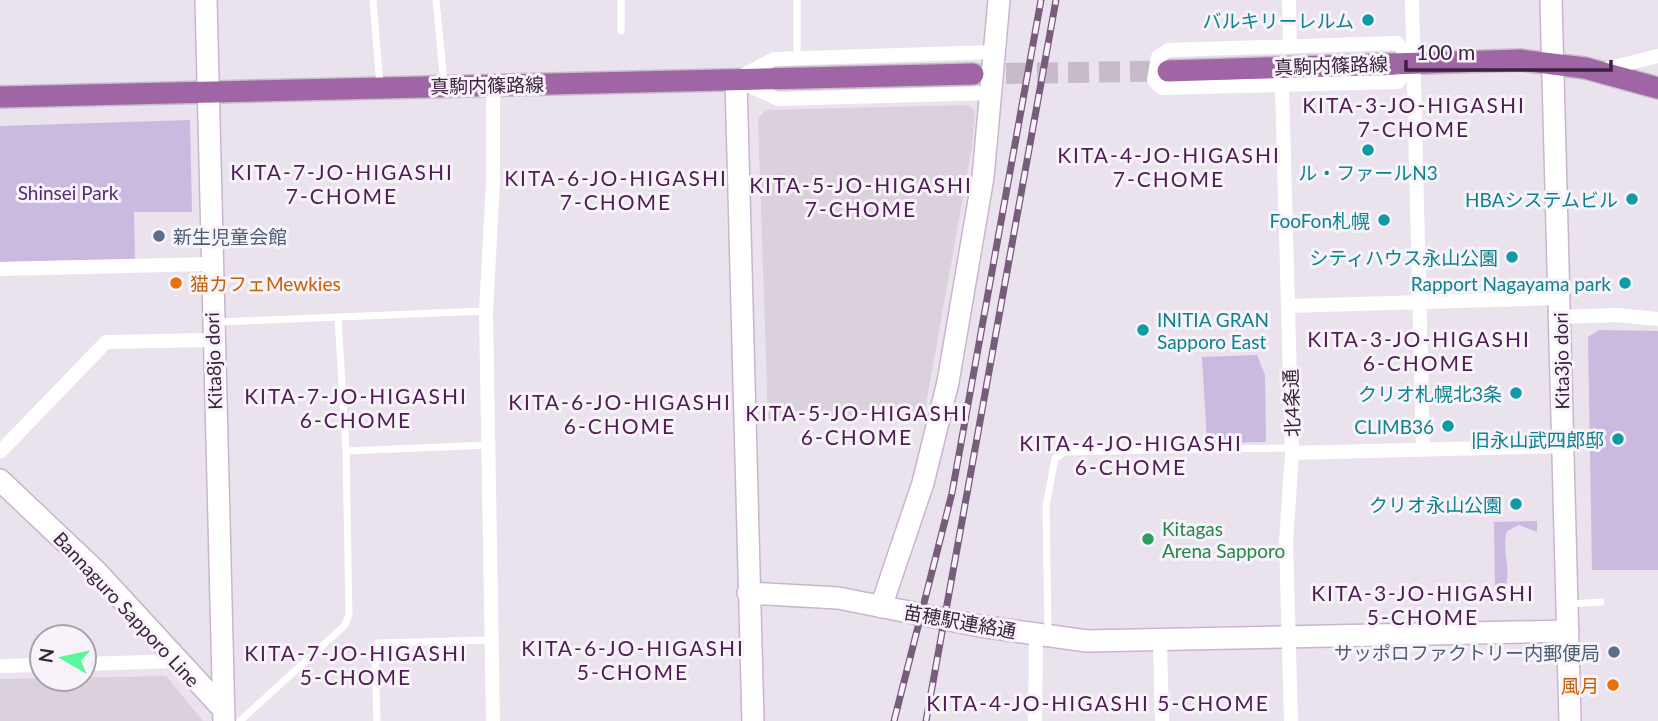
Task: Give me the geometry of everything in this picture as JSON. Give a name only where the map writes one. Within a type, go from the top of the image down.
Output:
[{"type":"main road","name":"真駒内篠路線","points":[[1168,71],[1520,60],[1596,71],[1658,88]]},
{"type":"main road","name":"真駒内篠路線","points":[[0,97],[973,74]]},
{"type":"street","name":"Kita8jo dori","points":[[206,0],[212,331],[229,717]]},
{"type":"street","points":[[736,80],[774,59],[993,52],[999,0]]},
{"type":"street","points":[[1289,0],[1290,46]]},
{"type":"street","points":[[1412,0],[1423,449]]},
{"type":"street","name":"Kita3jo dori","points":[[1551,0],[1570,721]]},
{"type":"street","points":[[1397,43],[1414,62],[1398,82],[1162,88],[1154,80],[1158,57],[1161,52],[1168,50],[1397,43]]},
{"type":"street","name":"苗穂駅連絡通","points":[[993,52],[984,177],[948,382],[923,483],[881,607],[1087,641],[1568,631]]},
{"type":"street","points":[[1596,71],[1658,56]]},
{"type":"street","points":[[736,80],[778,99],[992,93]]},
{"type":"street","points":[[736,80],[753,721]]},
{"type":"street","points":[[493,84],[493,183],[486,311],[493,721]]},
{"type":"street","name":"北4条通","points":[[1282,85],[1292,450],[1286,542],[1291,721]]},
{"type":"street","points":[[0,269],[211,264]]},
{"type":"street","points":[[1288,306],[1420,302],[1559,307],[1658,318]]},
{"type":"street","points":[[0,452],[106,342],[212,331]]},
{"type":"street","points":[[1292,450],[1563,446]]},
{"type":"street","name":"Bannaguro Sapporo Line","points":[[0,480],[97,572],[229,717]]},
{"type":"street","points":[[748,593],[838,598],[881,607]]},
{"type":"street","points":[[1035,721],[1042,635]]},
{"type":"street","points":[[1160,641],[1162,721]]},
{"type":"street","points":[[98,664],[176,661]]},
{"type":"street","points":[[0,666],[28,665]]},
{"type":"lane","points":[[373,0],[380,87]]},
{"type":"lane","points":[[436,0],[444,85]]},
{"type":"lane","points":[[621,0],[621,31]]},
{"type":"lane","points":[[797,0],[797,58]]},
{"type":"lane","points":[[212,331],[338,317],[486,311]]},
{"type":"lane","points":[[229,717],[345,625],[349,614],[346,450],[338,317]]},
{"type":"lane","points":[[1168,440],[1168,450]]},
{"type":"lane","points":[[346,450],[490,445]]},
{"type":"lane","points":[[1042,635],[1046,506],[1055,458],[1065,452],[1196,449]]},
{"type":"lane","points":[[1208,449],[1292,450]]},
{"type":"lane","points":[[1567,604],[1601,602]]},
{"type":"lane","points":[[377,721],[375,655],[378,643],[491,640]]},
{"type":"shaded area","points":[[968,105],[975,111],[972,147],[924,415],[768,419],[758,118],[766,110]]},
{"type":"shaded area","points":[[166,676],[203,721],[0,721],[0,679],[28,678],[28,693],[98,693],[98,677]]},
{"type":"green space","name":"Shinsei Park","points":[[190,120],[192,212],[134,212],[135,259],[0,262],[0,126]]},
{"type":"green space","points":[[1599,330],[1658,331],[1658,570],[1592,570],[1588,337]]},
{"type":"green space","points":[[1257,355],[1265,375],[1266,442],[1207,443],[1202,357]]},
{"type":"green space","points":[[1537,521],[1537,532],[1519,525],[1507,531],[1506,585],[1495,586],[1494,522]]},
{"type":"tunnel","points":[[975,74],[1168,71]]},
{"type":"railway","points":[[894,721],[952,493],[1041,0]]},
{"type":"railway","points":[[926,721],[1056,0]]},
{"type":"place","name":"バルキリーレルム","points":[[1368,20]]},
{"type":"place","name":"ル・ファールN3","points":[[1368,150]]},
{"type":"place","name":"HBAシステムビル","points":[[1632,199]]},
{"type":"place","name":"FooFon札幌","points":[[1384,220]]},
{"type":"place","name":"新生児童会館","points":[[159,236]]},
{"type":"place","name":"シティハウス永山公園","points":[[1512,257]]},
{"type":"place","name":"猫カフェMewkies","points":[[176,283]]},
{"type":"place","name":"Rapport Nagayama park","points":[[1625,283]]},
{"type":"place","name":"INITIA GRAN Sapporo East","points":[[1143,330]]},
{"type":"place","name":"クリオ札幌北3条","points":[[1516,393]]},
{"type":"place","name":"CLIMB36","points":[[1448,426]]},
{"type":"place","name":"旧永山武四郎邸","points":[[1618,439]]},
{"type":"place","name":"クリオ永山公園","points":[[1516,504]]},
{"type":"place","name":"Kitagas Arena Sapporo","points":[[1148,539]]},
{"type":"place","name":"サッポロファクトリー内郵便局","points":[[1614,652]]},
{"type":"place","name":"風月","points":[[1613,685]]},
{"type":"district","name":"KITA-3-JO-HIGASHI 7-CHOME","points":[[1414,116]]},
{"type":"district","name":"KITA-4-JO-HIGASHI 7-CHOME","points":[[1169,166]]},
{"type":"district","name":"KITA-7-JO-HIGASHI 7-CHOME","points":[[342,183]]},
{"type":"district","name":"KITA-6-JO-HIGASHI 7-CHOME","points":[[616,189]]},
{"type":"district","name":"KITA-5-JO-HIGASHI 7-CHOME","points":[[861,196]]},
{"type":"district","name":"KITA-3-JO-HIGASHI 6-CHOME","points":[[1419,350]]},
{"type":"district","name":"KITA-7-JO-HIGASHI 6-CHOME","points":[[356,407]]},
{"type":"district","name":"KITA-6-JO-HIGASHI 6-CHOME","points":[[620,413]]},
{"type":"district","name":"KITA-5-JO-HIGASHI 6-CHOME","points":[[857,424]]},
{"type":"district","name":"KITA-4-JO-HIGASHI 6-CHOME","points":[[1131,454]]},
{"type":"district","name":"KITA-3-JO-HIGASHI 5-CHOME","points":[[1423,604]]},
{"type":"district","name":"KITA-6-JO-HIGASHI 5-CHOME","points":[[633,659]]},
{"type":"district","name":"KITA-7-JO-HIGASHI 5-CHOME","points":[[356,664]]},
{"type":"district","name":"KITA-4-JO-HIGASHI 5-CHOME","points":[[1098,702]]}]
